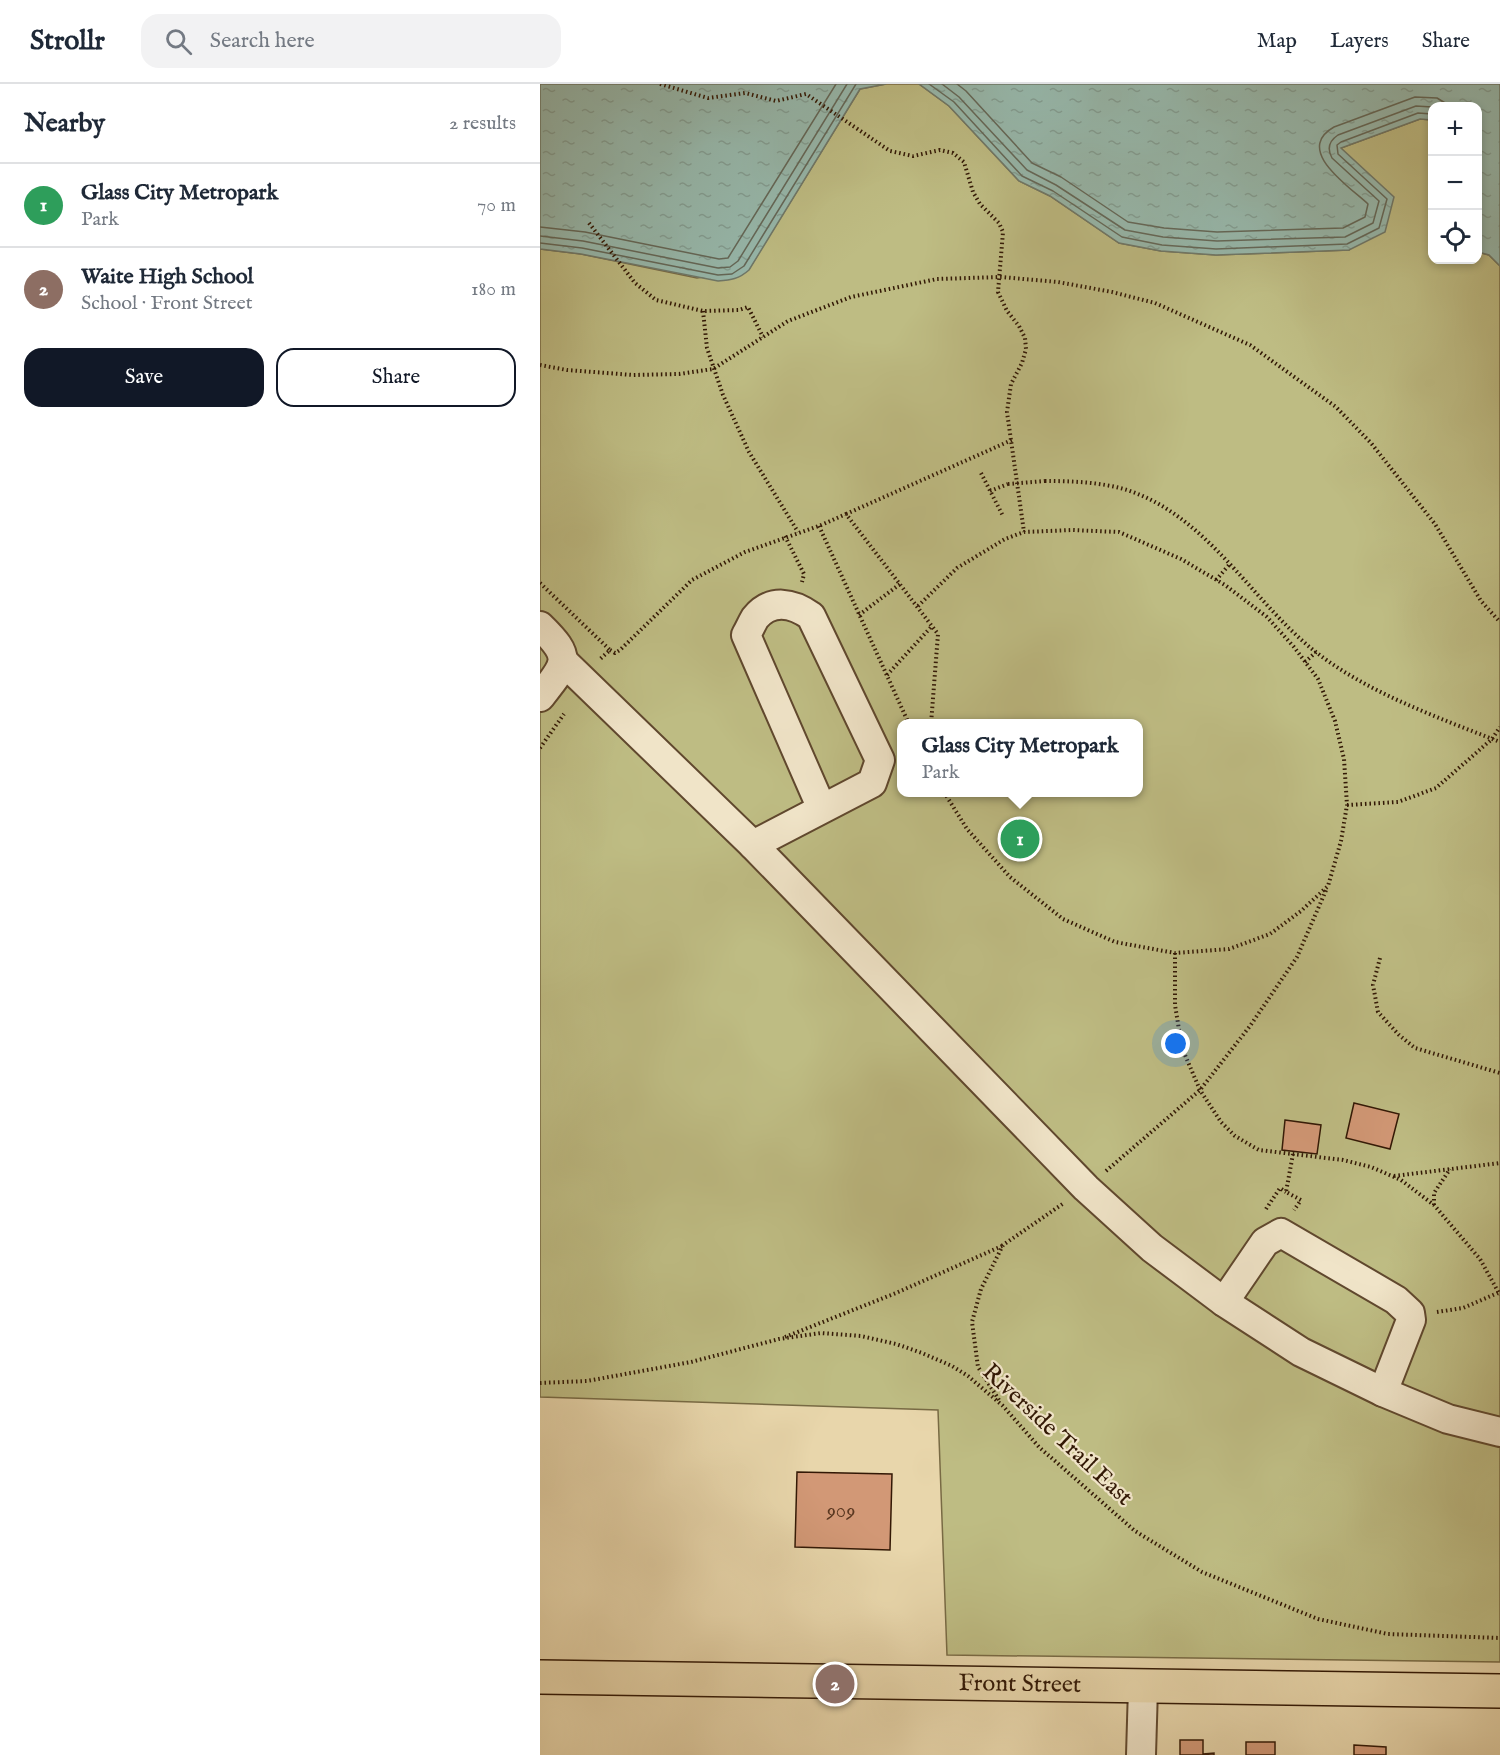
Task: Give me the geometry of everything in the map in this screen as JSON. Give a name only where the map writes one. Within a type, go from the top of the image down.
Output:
[{"type":"main road","name":"Front Street","points":[[540,1677],[1500,1692]]},
{"type":"street","points":[[753,845],[872,783],[880,760],[811,616],[797,606],[773,605],[756,617],[747,636],[822,809]]},
{"type":"street","points":[[540,626],[557,642],[563,661],[561,670],[540,697]]},
{"type":"street","points":[[563,661],[753,845],[1086,1188],[1152,1248],[1224,1302],[1301,1352],[1383,1392],[1448,1419],[1500,1432]]},
{"type":"street","points":[[1224,1302],[1265,1242],[1272,1224],[1396,1300],[1410,1313],[1411,1320],[1383,1392]]},
{"type":"street","points":[[1141,1755],[1143,1688]]},
{"type":"path","points":[[660,84],[708,98],[745,93],[776,101],[806,94],[890,150],[913,156],[940,150],[953,153],[964,162],[973,192],[980,204],[999,223],[1004,232],[998,292],[1007,311],[1025,338],[1026,349],[1022,363],[1011,384],[1007,412],[1024,532]]},
{"type":"path","points":[[589,223],[635,283],[656,300],[703,311],[739,310],[748,307],[763,337]]},
{"type":"path","points":[[540,365],[633,375],[679,374],[713,369],[788,321],[851,297],[937,279],[998,278],[1058,282],[1155,303],[1250,345],[1336,407],[1371,443],[1435,524],[1481,601],[1500,622]]},
{"type":"path","points":[[703,311],[707,348],[713,369],[749,452],[798,532]]},
{"type":"path","points":[[610,650],[615,653],[620,650],[692,580],[745,552],[819,526],[1012,440]]},
{"type":"path","points":[[981,473],[1003,516]]},
{"type":"path","points":[[990,491],[1008,484],[1045,481],[1076,482],[1125,490],[1148,499],[1170,512],[1207,540],[1272,611],[1316,652],[1348,674],[1412,706],[1500,742]]},
{"type":"path","points":[[846,514],[938,634],[931,719]]},
{"type":"path","points":[[819,526],[907,719]]},
{"type":"path","points":[[779,1339],[896,1293],[1003,1245],[1086,1188],[1200,1090],[1250,1026],[1297,957],[1328,886],[1341,841],[1347,805],[1344,759],[1335,721],[1318,679],[1294,646],[1267,617],[1216,580],[1181,559],[1119,532],[1072,530],[1024,532],[1005,538],[957,568],[918,606]]},
{"type":"path","points":[[786,537],[804,574],[797,606]]},
{"type":"path","points":[[1216,580],[1229,565]]},
{"type":"path","points":[[859,615],[900,585]]},
{"type":"path","points":[[1267,617],[1272,611]]},
{"type":"path","points":[[887,675],[932,626]]},
{"type":"path","points":[[1305,662],[1316,652]]},
{"type":"path","points":[[1347,805],[1398,802],[1436,788],[1492,739],[1500,727]]},
{"type":"path","points":[[947,797],[967,829],[1010,877],[1063,919],[1115,942],[1175,953],[1229,949],[1270,934],[1301,911],[1328,886]]},
{"type":"path","points":[[1175,953],[1175,1005],[1182,1048],[1200,1090],[1221,1122],[1235,1136],[1259,1150],[1343,1160],[1371,1167],[1393,1176],[1434,1205],[1480,1259],[1500,1293],[1446,1312],[1410,1313]]},
{"type":"path","points":[[1380,958],[1372,985],[1378,1012],[1399,1035],[1415,1048],[1500,1073]]},
{"type":"path","points":[[1286,1192],[1293,1154]]},
{"type":"path","points":[[1393,1176],[1500,1163]]},
{"type":"path","points":[[1434,1205],[1434,1193],[1450,1168]]},
{"type":"path","points":[[1280,1188],[1286,1192],[1301,1200],[1286,1221],[1272,1224],[1280,1188]]},
{"type":"path","points":[[1003,1245],[981,1289],[972,1322],[978,1367],[1003,1406]]},
{"type":"path","name":"Riverside Trail East","points":[[540,1383],[587,1381],[691,1362],[779,1339],[821,1333],[861,1336],[896,1344],[952,1366],[968,1376],[1003,1406],[1039,1448],[1135,1531],[1202,1572],[1318,1618],[1388,1634],[1500,1638]]},
{"type":"shaded area","points":[[886,84],[919,84],[949,106],[1019,181],[1050,196],[1119,243],[1161,251],[1216,255],[1349,250],[1341,148],[1420,119],[1428,120],[1428,264],[1482,264],[1482,253],[1489,255],[1500,266],[1500,1662],[947,1655],[938,1410],[540,1397],[540,249],[581,254],[697,278],[749,269],[860,89]]},
{"type":"water","points":[[540,84],[886,84],[860,89],[749,270],[735,278],[718,281],[581,254],[540,249]]},
{"type":"water","points":[[919,84],[1500,84],[1500,266],[1489,255],[1482,253],[1482,102],[1428,102],[1428,120],[1420,119],[1341,148],[1394,197],[1385,232],[1349,250],[1216,255],[1161,251],[1119,243],[1050,196],[1019,181],[949,106]]},
{"type":"building","points":[[1354,1103],[1399,1114],[1390,1149],[1346,1138]]},
{"type":"building","points":[[1285,1120],[1321,1125],[1317,1154],[1282,1150]]},
{"type":"building","points":[[797,1472],[892,1474],[890,1550],[795,1547]]},
{"type":"building","points":[[1180,1740],[1203,1740],[1203,1754],[1214,1753],[1214,1755],[1180,1755]]},
{"type":"building","points":[[1246,1742],[1275,1742],[1275,1755],[1246,1755]]},
{"type":"building","points":[[1354,1745],[1386,1747],[1386,1755],[1354,1755]]},
{"type":"place","name":"Glass City Metropark","points":[[1020,839]]},
{"type":"place","name":"Waite High School","points":[[835,1684]]}]
